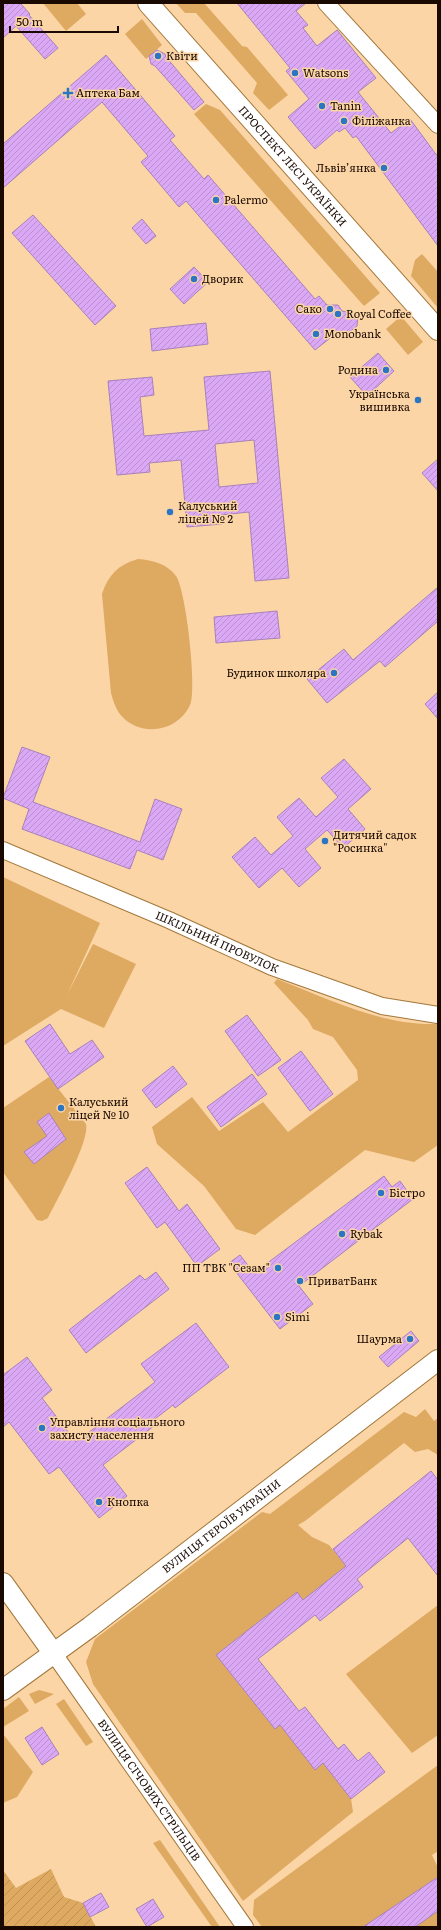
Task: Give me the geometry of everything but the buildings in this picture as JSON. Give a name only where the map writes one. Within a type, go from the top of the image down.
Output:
[{"type":"main road","name":"ПРОСПЕКТ ЛЕСІ УКРАЇНКИ","points":[[148,3],[438,330]]},
{"type":"main road","name":"ВУЛИЦЯ ГЕРОЇВ УКРАЇНИ","points":[[3,1690],[54,1654],[438,1360]]},
{"type":"main road","points":[[3,1583],[54,1654]]},
{"type":"street","points":[[326,3],[438,125]]},
{"type":"street","name":"ШКІЛЬНИЙ ПРОВУЛОК","points":[[3,850],[169,920],[272,967],[382,1006],[438,1015]]},
{"type":"street","name":"ВУЛИЦЯ СІЧОВИХ СТРІЛЬЦІВ","points":[[54,1654],[245,1927]]},
{"type":"shaded area","points":[[43,3],[77,3],[86,14],[66,31]]},
{"type":"shaded area","points":[[176,3],[204,3],[242,46],[247,47],[288,95],[269,110],[253,93],[257,83],[196,13],[185,13]]},
{"type":"shaded area","points":[[142,19],[162,45],[146,59],[125,34]]},
{"type":"shaded area","points":[[206,104],[220,110],[380,293],[364,306],[194,114]]},
{"type":"shaded area","points":[[422,254],[438,272],[438,308],[411,276],[415,260]]},
{"type":"shaded area","points":[[401,316],[423,342],[408,355],[386,329]]},
{"type":"shaded area","points":[[138,559],[159,563],[168,568],[176,576],[180,585],[187,619],[192,680],[190,705],[176,722],[157,729],[146,729],[127,721],[119,713],[111,693],[102,594],[107,581],[115,571],[125,564]]},
{"type":"shaded area","points":[[3,877],[100,923],[67,995],[93,944],[136,964],[104,1028],[61,1009],[3,1046]]},
{"type":"shaded area","points":[[277,979],[336,1003],[376,1016],[396,1021],[438,1024],[438,1145],[414,1162],[365,1150],[255,1235],[236,1229],[204,1186],[157,1144],[152,1127],[192,1097],[219,1131],[263,1102],[288,1132],[358,1080],[357,1070],[333,1037],[313,1029],[308,1020],[274,983]]},
{"type":"shaded area","points":[[49,1077],[86,1124],[86,1132],[78,1156],[65,1185],[48,1218],[42,1221],[37,1220],[3,1172],[3,1108]]},
{"type":"shaded area","points":[[425,1409],[434,1421],[438,1418],[438,1455],[428,1449],[415,1452],[404,1443],[298,1525],[312,1537],[329,1545],[346,1566],[303,1600],[297,1592],[216,1655],[275,1729],[280,1725],[315,1769],[323,1763],[351,1799],[353,1812],[243,1901],[93,1684],[86,1662],[95,1639],[262,1512],[270,1514],[404,1412],[416,1417]]},
{"type":"shaded area","points":[[438,1605],[438,1735],[412,1753],[346,1674]]},
{"type":"shaded area","points":[[39,1690],[54,1694],[35,1704],[29,1694]]},
{"type":"shaded area","points":[[19,1697],[29,1711],[3,1727],[3,1709]]},
{"type":"shaded area","points":[[64,1699],[93,1742],[86,1746],[56,1704]]},
{"type":"shaded area","points":[[3,1734],[33,1772],[17,1797],[3,1803]]},
{"type":"shaded area","points":[[438,1765],[438,1851],[432,1855],[438,1868],[438,1877],[364,1927],[262,1927],[253,1915],[254,1900]]},
{"type":"shaded area","points":[[160,1840],[220,1927],[212,1927],[153,1843]]},
{"type":"shaded area","points":[[51,1869],[64,1897],[83,1903],[96,1927],[3,1927],[3,1870],[16,1888]]},
{"type":"shaded area","points":[[438,1910],[438,1927],[415,1927]]},
{"type":"place","name":"Квіти","points":[[158,56]]},
{"type":"place","name":"Watsons","points":[[295,73]]},
{"type":"place","name":"Аптека Бам","points":[[68,93]]},
{"type":"place","name":"Tanin","points":[[322,106]]},
{"type":"place","name":"Філіжанка","points":[[344,121]]},
{"type":"place","name":"Львів’янка","points":[[384,168]]},
{"type":"place","name":"Palermo","points":[[216,200]]},
{"type":"place","name":"Дворик","points":[[194,279]]},
{"type":"place","name":"Сако","points":[[330,309]]},
{"type":"place","name":"Royal Coffee","points":[[338,314]]},
{"type":"place","name":"Monobank","points":[[316,334]]},
{"type":"place","name":"Родина","points":[[386,370]]},
{"type":"place","name":"Українська вишивка","points":[[418,400]]},
{"type":"place","name":"Калуський ліцей № 2","points":[[170,512]]},
{"type":"place","name":"Будинок школяра","points":[[334,673]]},
{"type":"place","name":"Дитячий садок \"Росинка\"","points":[[325,841]]},
{"type":"place","name":"Калуський ліцей № 10","points":[[61,1108]]},
{"type":"place","name":"Бістро","points":[[381,1193]]},
{"type":"place","name":"Rybak","points":[[342,1234]]},
{"type":"place","name":"ПП ТВК \"Сезам\"","points":[[278,1268]]},
{"type":"place","name":"ПриватБанк","points":[[300,1281]]},
{"type":"place","name":"Simi","points":[[277,1317]]},
{"type":"place","name":"Шаурма","points":[[410,1339]]},
{"type":"place","name":"Управління соціального захисту населення","points":[[42,1428]]},
{"type":"place","name":"Кнопка","points":[[99,1502]]}]
